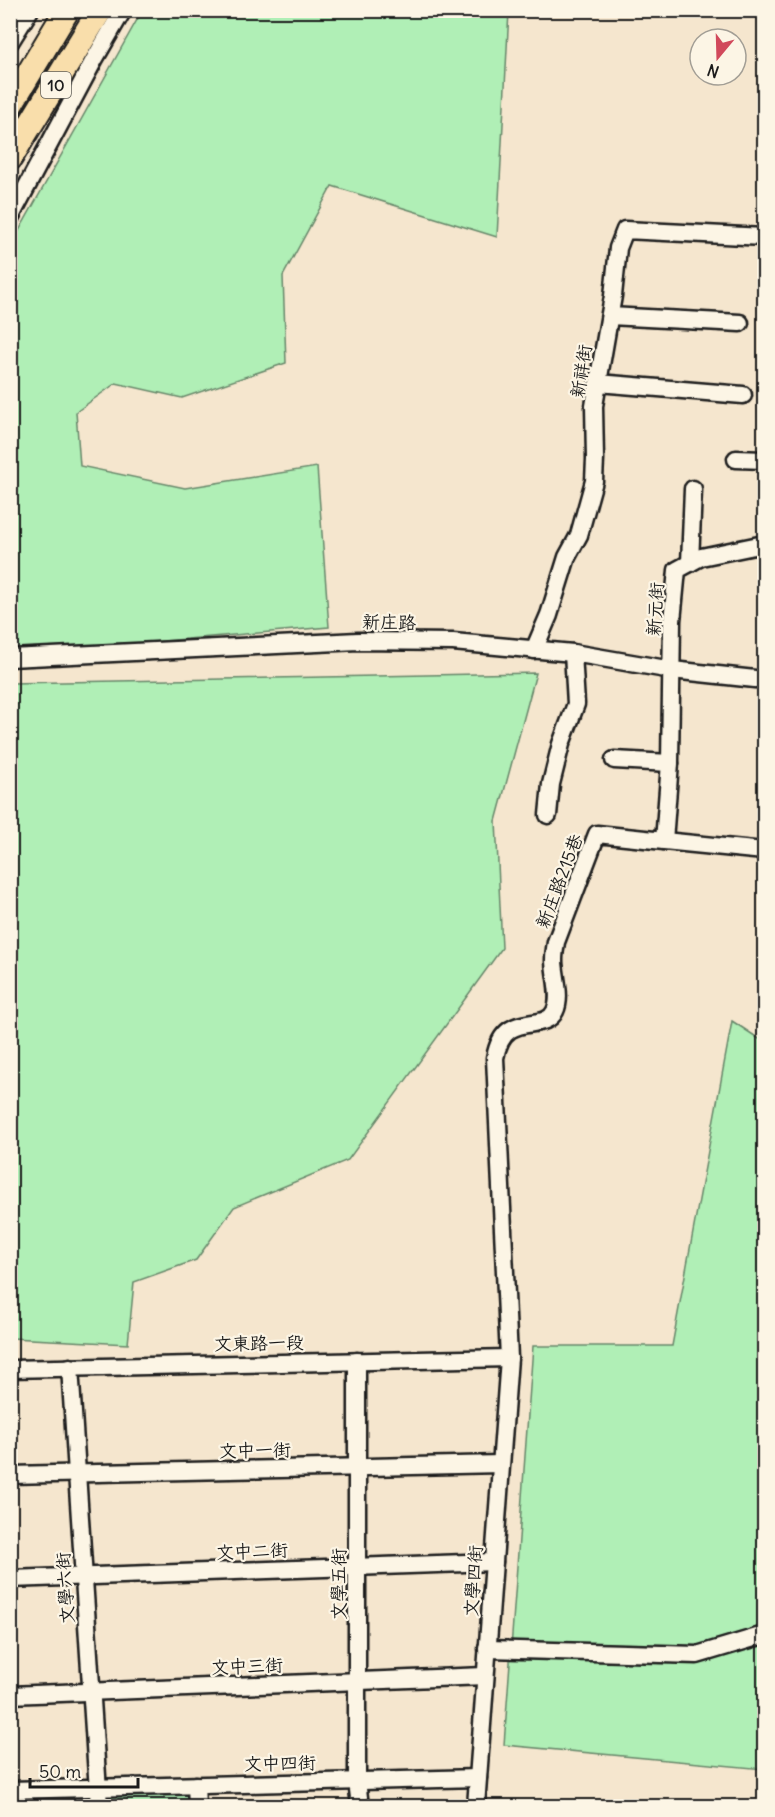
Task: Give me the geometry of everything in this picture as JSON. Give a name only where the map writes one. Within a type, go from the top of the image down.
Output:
[{"type":"highway","name":"10","points":[[10,105],[67,10]]},
{"type":"highway","name":"10","points":[[10,158],[100,10]]},
{"type":"street","points":[[10,42],[30,10]]},
{"type":"street","points":[[10,218],[123,10]]},
{"type":"street","name":"新祥街","points":[[534,650],[549,615],[567,557],[579,534],[594,481],[596,459],[594,406],[610,316],[618,248],[625,230],[765,237]]},
{"type":"street","points":[[610,316],[740,324]]},
{"type":"street","points":[[598,383],[742,395]]},
{"type":"street","points":[[736,459],[765,460]]},
{"type":"street","points":[[690,563],[693,489]]},
{"type":"street","points":[[690,563],[701,557],[765,543]]},
{"type":"street","name":"新元街","points":[[672,670],[672,621],[677,570],[690,563]]},
{"type":"street","name":"新庄路","points":[[10,658],[358,641],[453,642],[573,653],[672,670],[765,680]]},
{"type":"street","points":[[548,815],[559,754],[576,704],[573,653]]},
{"type":"street","points":[[672,670],[670,763],[664,841],[765,851]]},
{"type":"street","points":[[614,760],[670,763]]},
{"type":"street","name":"新庄路215巷","points":[[509,1358],[495,1058],[498,1042],[515,1026],[549,1019],[555,1011],[557,999],[555,942],[597,834],[664,841]]},
{"type":"street","name":"文東路一段","points":[[10,1369],[509,1358]]},
{"type":"street","name":"文學四街","points":[[476,1806],[509,1358]]},
{"type":"street","name":"文學五街","points":[[357,1361],[357,1781],[360,1806]]},
{"type":"street","name":"文學六街","points":[[70,1366],[99,1806]]},
{"type":"street","name":"文中一街","points":[[10,1475],[501,1464]]},
{"type":"street","name":"文中二街","points":[[10,1580],[494,1562]]},
{"type":"street","points":[[487,1649],[697,1655],[765,1635]]},
{"type":"street","name":"文中三街","points":[[10,1695],[485,1676]]},
{"type":"street","name":"文中四街","points":[[10,1790],[478,1778]]},
{"type":"street","points":[[196,1785],[197,1806]]},
{"type":"green space","points":[[142,11],[509,11],[497,237],[332,186],[283,276],[286,363],[182,398],[116,383],[76,412],[80,466],[185,488],[317,467],[329,627],[11,654],[11,245]]},
{"type":"green space","points":[[536,673],[496,821],[502,948],[348,1160],[234,1207],[196,1260],[134,1282],[128,1344],[11,1338],[11,683]]},
{"type":"green space","points":[[732,1021],[764,1042],[764,1769],[504,1745],[533,1346],[672,1346]]},
{"type":"green space","points":[[193,1787],[194,1806],[101,1806],[100,1790]]}]
